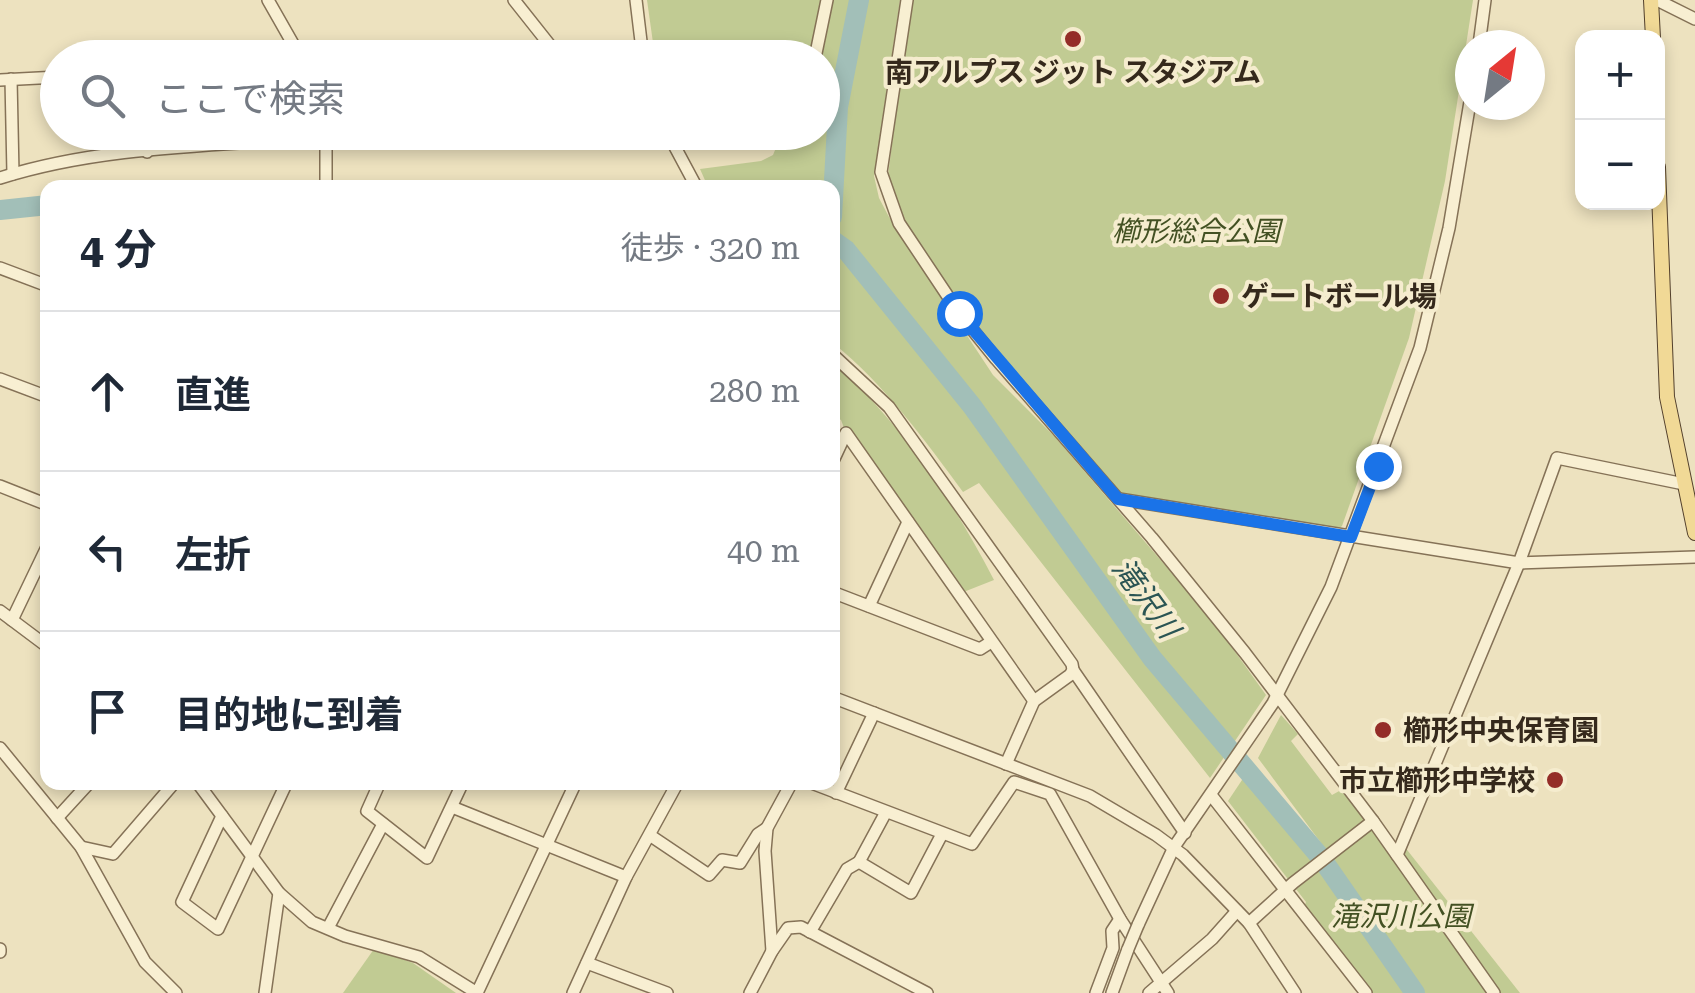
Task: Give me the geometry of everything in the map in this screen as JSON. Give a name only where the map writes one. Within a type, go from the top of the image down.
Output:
[{"type":"main road","points":[[1652,30],[1654,0]]},
{"type":"main road","points":[[1660,210],[1667,397],[1695,533]]},
{"type":"street","points":[[268,0],[291,40]]},
{"type":"street","points":[[514,0],[546,40]]},
{"type":"street","points":[[636,0],[641,40]]},
{"type":"street","points":[[819,40],[828,0]]},
{"type":"street","points":[[907,0],[881,172],[892,209],[959,313],[1118,499],[1374,821],[1494,993]]},
{"type":"street","points":[[1481,30],[1485,0]]},
{"type":"street","points":[[1654,0],[1695,19]]},
{"type":"street","points":[[13,174],[5,79],[40,78]]},
{"type":"street","points":[[1112,993],[1174,848],[1275,699],[1331,588],[1420,348],[1449,228],[1467,120]]},
{"type":"street","points":[[0,178],[54,162],[167,150]]},
{"type":"street","points":[[326,180],[327,150]]},
{"type":"street","points":[[678,150],[693,180]]},
{"type":"street","points":[[0,268],[40,283]]},
{"type":"street","points":[[840,360],[889,407],[1185,832]]},
{"type":"street","points":[[0,379],[40,395]]},
{"type":"street","points":[[840,446],[846,433],[1034,702]]},
{"type":"street","points":[[1397,855],[1519,563],[1557,458],[1684,484]]},
{"type":"street","points":[[0,486],[40,502]]},
{"type":"street","points":[[1118,499],[1519,563],[1695,558]]},
{"type":"street","points":[[868,606],[908,522]]},
{"type":"street","points":[[12,620],[40,562]]},
{"type":"street","points":[[840,595],[980,649],[991,642]]},
{"type":"street","points":[[0,611],[40,640]]},
{"type":"street","points":[[1006,764],[1034,702],[1074,670]]},
{"type":"street","points":[[840,700],[1090,796],[1174,848],[1249,923],[1295,993]]},
{"type":"street","points":[[840,784],[874,713]]},
{"type":"street","points":[[1,750],[81,847],[145,962],[176,993]]},
{"type":"street","points":[[831,790],[972,844],[1014,782],[1050,794],[1120,919],[1165,988]]},
{"type":"street","points":[[57,818],[83,790]]},
{"type":"street","points":[[81,847],[114,854],[169,790]]},
{"type":"street","points":[[204,790],[279,893],[312,922],[420,957],[477,993],[572,790]]},
{"type":"street","points":[[222,816],[182,902],[218,929],[283,790]]},
{"type":"street","points":[[376,790],[367,811],[427,858],[459,790]]},
{"type":"street","points":[[573,993],[626,876],[674,790]]},
{"type":"street","points":[[772,951],[767,828],[788,790]]},
{"type":"street","points":[[1214,791],[1290,887],[1366,993]]},
{"type":"street","points":[[452,807],[626,876]]},
{"type":"street","points":[[810,932],[848,868],[858,862],[886,812]]},
{"type":"street","points":[[1249,923],[1374,821]]},
{"type":"street","points":[[328,928],[383,824]]},
{"type":"street","points":[[651,836],[709,875],[722,860],[740,863],[758,834],[767,828]]},
{"type":"street","points":[[858,862],[911,894],[942,834]]},
{"type":"street","points":[[265,993],[279,893]]},
{"type":"street","points":[[1150,993],[1165,988],[1237,911]]},
{"type":"street","points":[[1096,993],[1113,948],[1112,931],[1120,919]]},
{"type":"street","points":[[750,993],[788,928],[801,927],[927,993]]},
{"type":"street","points":[[587,963],[667,993]]},
{"type":"green space","points":[[647,0],[823,0],[814,40],[653,40]]},
{"type":"green space","points":[[833,0],[900,0],[874,176],[889,217],[993,375],[1054,436],[1213,621],[1266,695],[1210,778],[979,483],[963,492],[887,395],[840,349],[840,180],[705,180],[700,169],[761,161],[775,150],[840,150],[840,40],[825,40]]},
{"type":"green space","name":"櫛形総合公園","points":[[911,0],[1473,0],[1468,30],[1455,30],[1455,116],[1445,181],[1409,338],[1342,526],[1337,530],[1117,493],[1004,363],[951,294],[896,209],[888,175]]},
{"type":"green space","points":[[840,369],[881,411],[924,464],[994,580],[961,593],[846,433],[841,420]]},
{"type":"green space","name":"滝沢川公園","points":[[1281,715],[1298,734],[1291,741],[1332,795],[1341,790],[1365,820],[1327,851],[1258,758]]},
{"type":"green space","name":"滝沢川公園","points":[[1246,774],[1314,862],[1291,883],[1228,801]]},
{"type":"green space","name":"滝沢川公園","points":[[1373,821],[1494,993],[1415,993],[1378,944],[1346,892],[1331,854]]},
{"type":"green space","name":"滝沢川公園","points":[[1404,846],[1520,993],[1498,993],[1400,854]]},
{"type":"green space","name":"滝沢川公園","points":[[1320,870],[1408,993],[1358,993],[1362,988],[1302,912],[1306,902],[1296,889]]},
{"type":"green space","points":[[374,949],[413,963],[456,993],[343,993]]},
{"type":"waterway","name":"滝沢川","points":[[840,97],[859,0]]},
{"type":"waterway","name":"滝沢川","points":[[834,180],[836,150]]},
{"type":"waterway","points":[[0,210],[40,206]]},
{"type":"waterway","name":"滝沢川","points":[[840,246],[972,406],[1152,658],[1322,859],[1415,993]]},
{"type":"place","name":"南アルプス ジット スタジアム","points":[[1073,39]]},
{"type":"place","name":"ゲートボール場","points":[[1221,296]]},
{"type":"place","name":"櫛形中央保育園","points":[[1383,730]]},
{"type":"place","name":"市立櫛形中学校","points":[[1555,780]]},
{"type":"route","points":[[959,313],[1118,499],[1351,537],[1378,466]]}]
